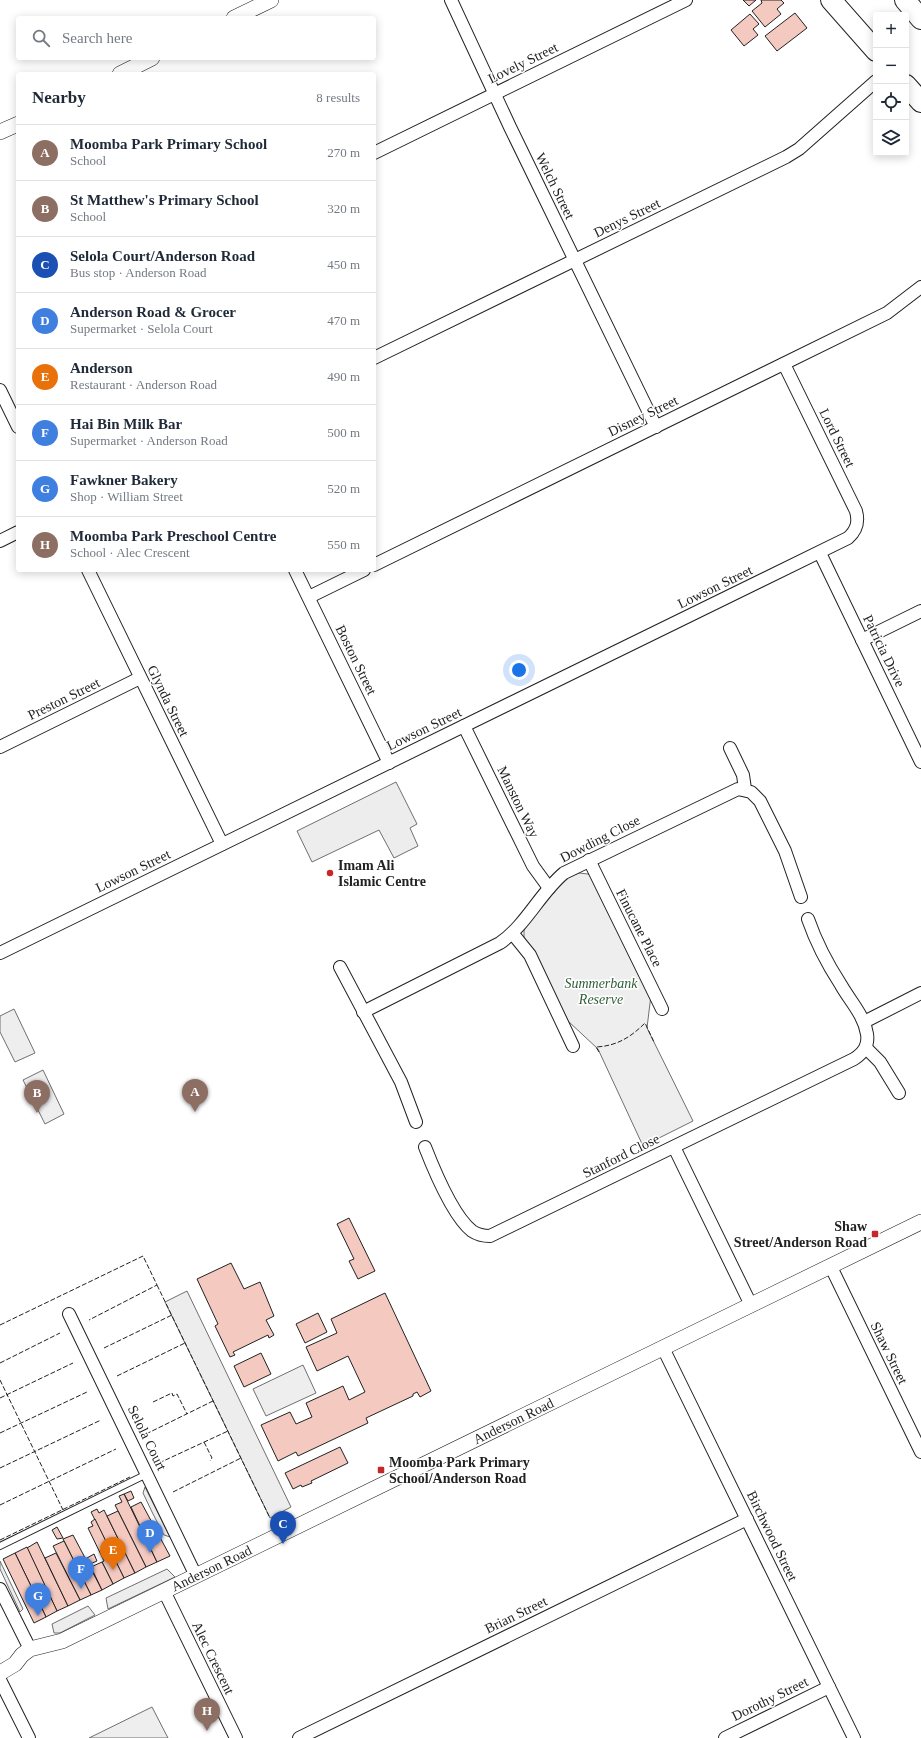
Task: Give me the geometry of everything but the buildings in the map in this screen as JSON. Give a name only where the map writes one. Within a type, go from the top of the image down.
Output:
[{"type":"highway","points":[[831,0],[873,48]]},
{"type":"highway","points":[[905,0],[921,18]]},
{"type":"highway","points":[[909,88],[921,102]]},
{"type":"street","points":[[238,16],[271,0]]},
{"type":"street","name":"Welch Street","points":[[451,0],[656,427]]},
{"type":"street","name":"Lovely Street","points":[[376,152],[686,0]]},
{"type":"street","points":[[124,72],[148,60]]},
{"type":"street","name":"Denys Street","points":[[376,357],[793,153],[873,84]]},
{"type":"street","points":[[0,132],[16,125]]},
{"type":"street","name":"Disney Street","points":[[376,564],[887,313],[921,287]]},
{"type":"street","name":"Lord Street","points":[[784,364],[856,511],[858,521],[856,527]]},
{"type":"street","points":[[0,390],[16,423]]},
{"type":"street","name":"Lowson Street","points":[[0,953],[820,553],[848,538],[854,533],[856,527]]},
{"type":"street","points":[[0,541],[16,533]]},
{"type":"street","name":"Patricia Drive","points":[[820,553],[921,762]]},
{"type":"street","name":"Glynda Street","points":[[89,572],[222,844]]},
{"type":"street","name":"Boston Street","points":[[296,572],[389,763]]},
{"type":"street","points":[[309,597],[360,572]]},
{"type":"street","points":[[862,640],[921,611]]},
{"type":"street","name":"Preston Street","points":[[0,747],[140,678]]},
{"type":"street","name":"Manston Way","points":[[464,726],[533,866],[549,888]]},
{"type":"street","points":[[730,748],[743,775],[745,789],[755,796],[775,830],[785,851],[801,897]]},
{"type":"street","name":"Dowding Close","points":[[363,1012],[500,943],[513,934],[549,888],[564,873],[732,790],[745,789]]},
{"type":"street","name":"Finucane Place","points":[[589,860],[662,1009]]},
{"type":"street","points":[[808,919],[829,966],[864,1022],[867,1034],[866,1048],[880,1062],[899,1093]]},
{"type":"street","points":[[513,934],[530,954],[574,1046]]},
{"type":"street","points":[[340,967],[401,1082],[416,1122]]},
{"type":"street","points":[[864,1022],[921,993]]},
{"type":"street","name":"Stanford Close","points":[[425,1147],[438,1180],[450,1202],[467,1226],[481,1236],[499,1232],[854,1058],[866,1048]]},
{"type":"street","points":[[674,1147],[751,1305]]},
{"type":"street","name":"Anderson Road","points":[[30,1649],[62,1641],[921,1222]]},
{"type":"street","name":"Shaw Street","points":[[831,1267],[921,1452]]},
{"type":"street","name":"Selola Court","points":[[69,1314],[196,1576]]},
{"type":"street","name":"Birchwood Street","points":[[663,1348],[854,1738]]},
{"type":"street","name":"Brian Street","points":[[299,1738],[747,1519]]},
{"type":"street","points":[[0,1589],[30,1649],[22,1655],[15,1664],[0,1673]]},
{"type":"street","name":"Alec Crescent","points":[[164,1591],[236,1738]]},
{"type":"street","points":[[0,1680],[29,1738]]},
{"type":"street","name":"Dorothy Street","points":[[725,1738],[829,1687]]},
{"type":"lane","points":[[0,1546],[147,1474]]},
{"type":"green space","name":"Summerbank Reserve","points":[[579,873],[588,874],[593,879],[651,995],[647,1028],[693,1121],[643,1146],[598,1049],[568,1021],[533,952],[524,941],[524,928],[555,888],[565,879]]},
{"type":"green space","points":[[14,1009],[35,1053],[15,1062],[0,1032],[0,1016]]},
{"type":"green space","points":[[43,1070],[64,1114],[45,1124],[23,1080]]},
{"type":"green space","points":[[303,1365],[316,1393],[266,1416],[253,1389]]},
{"type":"green space","points":[[152,1707],[168,1738],[89,1738]]},
{"type":"shaded area","points":[[396,782],[417,824],[410,828],[418,846],[394,858],[379,830],[312,862],[297,831]]},
{"type":"shaded area","points":[[187,1291],[291,1507],[270,1518],[165,1302]]},
{"type":"shaded area","points":[[145,1487],[170,1537],[164,1535],[153,1514],[143,1493]]},
{"type":"shaded area","points":[[0,1561],[23,1609],[20,1612],[0,1569]]},
{"type":"shaded area","points":[[167,1569],[175,1577],[108,1609],[106,1598]]},
{"type":"shaded area","points":[[88,1606],[95,1615],[60,1633],[54,1633],[52,1624]]},
{"type":"fence","points":[[599,1052],[596,1047],[617,1043],[634,1033],[645,1023],[654,1042]]},
{"type":"fence","points":[[0,1325],[143,1256],[157,1285],[89,1320]]},
{"type":"fence","points":[[157,1285],[270,1518]]},
{"type":"fence","points":[[104,1348],[172,1315]]},
{"type":"fence","points":[[0,1363],[60,1333]]},
{"type":"fence","points":[[117,1376],[185,1343]]},
{"type":"fence","points":[[0,1398],[73,1363]]},
{"type":"fence","points":[[0,1380],[63,1510]]},
{"type":"fence","points":[[0,1433],[87,1392]]},
{"type":"fence","points":[[153,1402],[172,1393],[173,1396],[177,1394],[187,1414]]},
{"type":"fence","points":[[146,1434],[213,1401]]},
{"type":"fence","points":[[0,1468],[101,1420]]},
{"type":"fence","points":[[159,1463],[228,1431]]},
{"type":"fence","points":[[204,1442],[212,1458],[210,1461]]},
{"type":"fence","points":[[0,1505],[116,1449]]},
{"type":"fence","points":[[173,1492],[241,1458]]},
{"type":"fence","points":[[0,1540],[130,1477]]},
{"type":"place","name":"Imam Ali Islamic Centre","points":[[330,873]]},
{"type":"place","name":"Moomba Park Primary School","points":[[195,1112]]},
{"type":"place","name":"St Matthew's Primary School","points":[[37,1113]]},
{"type":"place","name":"Shaw Street/Anderson Road","points":[[875,1234]]},
{"type":"place","name":"Moomba Park Primary School/Anderson Road","points":[[381,1470]]},
{"type":"place","name":"Selola Court/Anderson Road","points":[[283,1544]]},
{"type":"place","name":"Anderson Road & Grocer","points":[[150,1553]]},
{"type":"place","name":"Anderson","points":[[113,1570]]},
{"type":"place","name":"Hai Bin Milk Bar","points":[[81,1589]]},
{"type":"place","name":"Fawkner Bakery","points":[[38,1616]]},
{"type":"place","name":"Moomba Park Preschool Centre","points":[[207,1731]]}]
